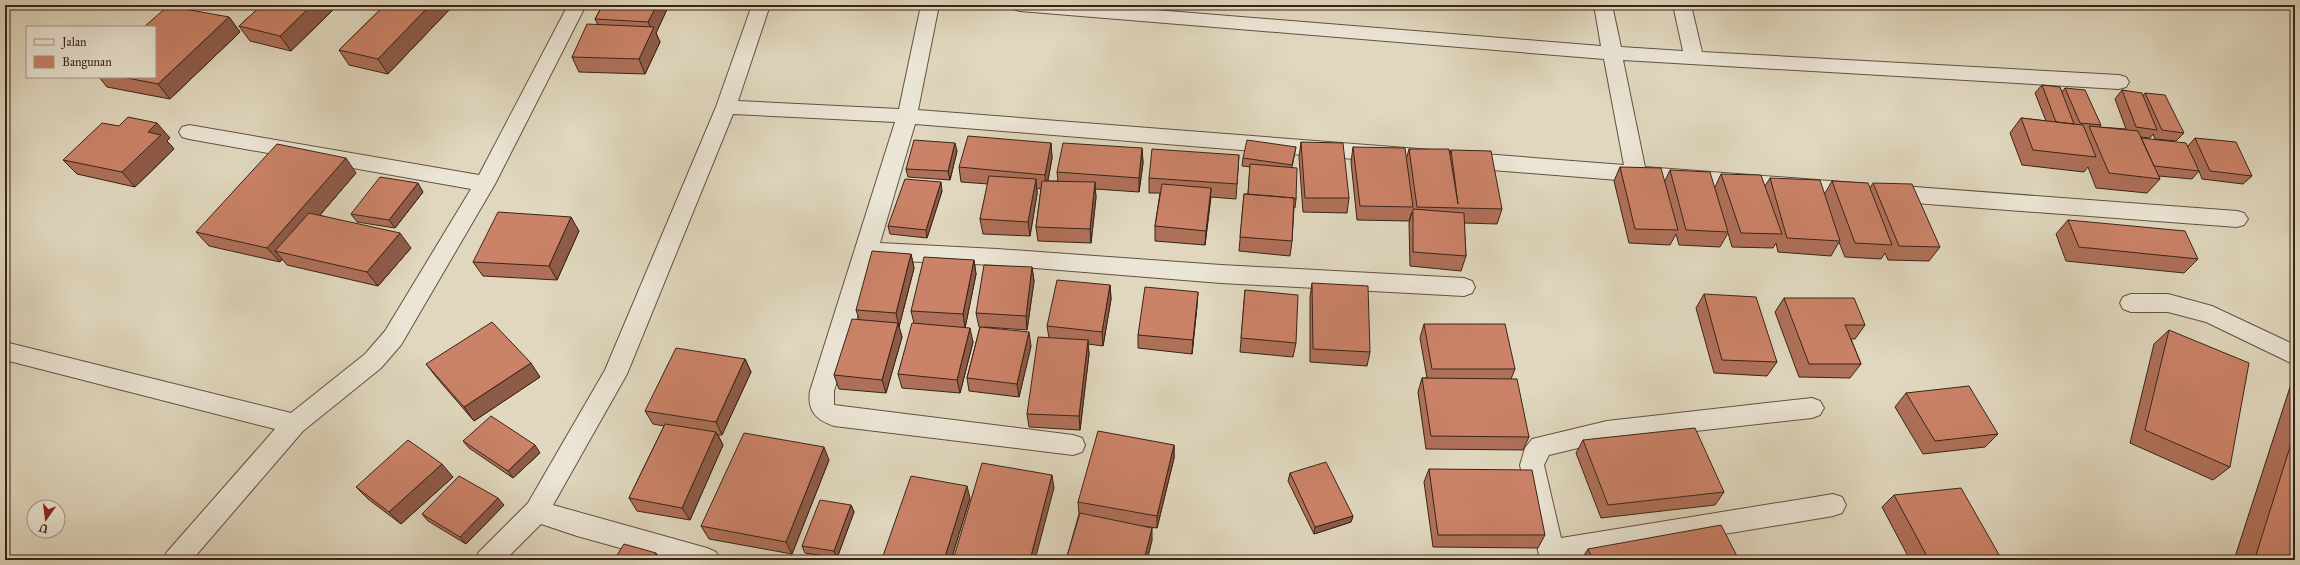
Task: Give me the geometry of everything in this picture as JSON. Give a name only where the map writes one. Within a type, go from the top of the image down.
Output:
[{"type":"street","points":[[176,560],[295,424],[373,361],[393,338],[485,184],[576,5]]},
{"type":"street","points":[[488,560],[537,511],[615,374],[726,107],[761,5]]},
{"type":"street","points":[[930,5],[907,116],[868,251],[822,391],[820,405],[825,412],[834,416],[1073,445]]},
{"type":"street","points":[[1020,5],[1613,53],[2119,82]]},
{"type":"street","points":[[1603,5],[1636,175]]},
{"type":"street","points":[[1682,5],[1694,58]]},
{"type":"street","points":[[726,107],[907,116],[1636,175],[2237,218]]},
{"type":"street","points":[[189,132],[485,184]]},
{"type":"street","points":[[868,251],[997,257],[1221,274],[1464,287]]},
{"type":"street","points":[[2131,303],[2168,303],[2212,316],[2295,356]]},
{"type":"street","points":[[5,351],[295,424]]},
{"type":"street","points":[[1812,408],[1607,431],[1541,446],[1534,456],[1532,465],[1552,556],[1833,505]]},
{"type":"street","points":[[537,511],[577,525],[707,560]]},
{"type":"building","points":[[262,5],[312,5],[280,36],[239,26]]},
{"type":"building","points":[[385,5],[430,5],[378,59],[339,50]]},
{"type":"building","points":[[603,5],[657,5],[648,22],[595,19]]},
{"type":"building","points":[[168,6],[229,17],[158,84],[127,78],[156,78],[156,26],[145,26]]},
{"type":"building","points":[[587,24],[654,27],[639,59],[572,57]]},
{"type":"building","points":[[2042,85],[2060,87],[2074,124],[2056,122]]},
{"type":"building","points":[[2065,88],[2085,90],[2101,125],[2080,123]]},
{"type":"building","points":[[2122,90],[2142,93],[2157,130],[2136,127]]},
{"type":"building","points":[[2145,93],[2165,95],[2184,133],[2162,130]]},
{"type":"building","points":[[128,117],[157,123],[148,132],[161,135],[122,172],[63,160],[102,123],[119,126]]},
{"type":"building","points":[[2021,118],[2083,125],[2096,157],[2033,150]]},
{"type":"building","points":[[2089,126],[2138,131],[2160,179],[2109,173]]},
{"type":"building","points":[[968,136],[1051,143],[1045,175],[959,167]]},
{"type":"building","points":[[2141,138],[2186,143],[2199,171],[2154,166]]},
{"type":"building","points":[[2195,138],[2236,142],[2252,176],[2210,171]]},
{"type":"building","points":[[914,140],[955,143],[948,171],[906,169]]},
{"type":"building","points":[[1247,140],[1296,147],[1292,165],[1243,158]]},
{"type":"building","points":[[1301,142],[1343,143],[1349,198],[1305,198]]},
{"type":"building","points":[[1063,143],[1142,148],[1139,178],[1057,172]]},
{"type":"building","points":[[277,144],[346,158],[267,248],[196,232]]},
{"type":"building","points":[[1353,147],[1405,148],[1413,207],[1360,206]]},
{"type":"building","points":[[1152,149],[1239,155],[1237,184],[1149,178]]},
{"type":"building","points":[[1409,149],[1449,149],[1458,204],[1451,150],[1491,151],[1502,209],[1417,207]]},
{"type":"building","points":[[1250,164],[1297,168],[1296,199],[1248,194]]},
{"type":"building","points":[[1620,167],[1661,168],[1678,230],[1635,229]]},
{"type":"building","points":[[1670,170],[1710,172],[1728,232],[1686,230]]},
{"type":"building","points":[[1721,174],[1761,175],[1782,234],[1741,233]]},
{"type":"building","points":[[989,176],[1036,179],[1028,222],[980,219]]},
{"type":"building","points":[[380,177],[418,183],[389,220],[351,214]]},
{"type":"building","points":[[1770,178],[1820,180],[1840,241],[1787,238]]},
{"type":"building","points":[[905,179],[941,182],[926,230],[888,226]]},
{"type":"building","points":[[1042,181],[1095,182],[1090,229],[1036,227]]},
{"type":"building","points":[[1832,181],[1868,183],[1892,245],[1855,243]]},
{"type":"building","points":[[1873,183],[1912,184],[1940,247],[1899,246]]},
{"type":"building","points":[[1162,184],[1211,188],[1206,231],[1155,226]]},
{"type":"building","points":[[1244,194],[1294,198],[1292,241],[1240,237]]},
{"type":"building","points":[[1413,209],[1464,213],[1466,256],[1413,252]]},
{"type":"building","points":[[498,212],[571,217],[549,266],[473,262]]},
{"type":"building","points":[[309,213],[400,233],[367,272],[275,251]]},
{"type":"building","points":[[2068,220],[2185,231],[2198,259],[2079,247]]},
{"type":"building","points":[[872,251],[911,254],[896,313],[856,310]]},
{"type":"building","points":[[924,257],[974,260],[963,314],[911,311]]},
{"type":"building","points":[[984,265],[1032,267],[1026,316],[976,313]]},
{"type":"building","points":[[1057,280],[1110,285],[1102,332],[1047,326]]},
{"type":"building","points":[[1312,283],[1368,286],[1370,352],[1313,349]]},
{"type":"building","points":[[1145,287],[1198,292],[1193,340],[1138,335]]},
{"type":"building","points":[[1245,290],[1298,295],[1296,343],[1241,338]]},
{"type":"building","points":[[1704,294],[1756,297],[1777,362],[1722,360]]},
{"type":"building","points":[[1784,298],[1854,298],[1865,325],[1845,325],[1861,364],[1809,364]]},
{"type":"building","points":[[852,319],[898,323],[882,380],[834,375]]},
{"type":"building","points":[[492,322],[531,363],[464,407],[426,364]]},
{"type":"building","points":[[912,323],[970,328],[957,380],[898,374]]},
{"type":"building","points":[[1424,324],[1505,324],[1515,369],[1432,369]]},
{"type":"building","points":[[980,327],[1029,332],[1017,384],[967,378]]},
{"type":"building","points":[[2169,330],[2249,363],[2230,467],[2145,430]]},
{"type":"building","points":[[1038,337],[1088,340],[1079,416],[1027,414]]},
{"type":"building","points":[[676,348],[745,359],[716,422],[645,411]]},
{"type":"building","points":[[1422,378],[1517,379],[1529,437],[1431,436]]},
{"type":"building","points":[[1969,386],[1998,434],[1935,441],[1906,393]]},
{"type":"building","points":[[491,416],[535,445],[508,471],[463,441]]},
{"type":"building","points":[[665,424],[716,432],[682,508],[629,498]]},
{"type":"building","points":[[1695,428],[1724,492],[1608,505],[1583,440]]},
{"type":"building","points":[[1098,431],[1174,445],[1157,516],[1078,502]]},
{"type":"building","points":[[2295,431],[2295,560],[2266,560],[2256,555]]},
{"type":"building","points":[[744,433],[824,447],[786,542],[701,526]]},
{"type":"building","points":[[408,440],[442,464],[389,512],[356,487]]},
{"type":"building","points":[[1326,462],[1353,516],[1315,527],[1290,473]]},
{"type":"building","points":[[982,463],[1052,475],[1030,560],[953,560]]},
{"type":"building","points":[[1429,469],[1532,470],[1545,535],[1438,535]]},
{"type":"building","points":[[459,476],[498,498],[460,537],[422,514]]},
{"type":"building","points":[[911,476],[967,486],[944,560],[903,560],[883,556]]},
{"type":"building","points":[[1961,488],[2002,560],[1929,560],[1894,495]]},
{"type":"building","points":[[820,500],[851,505],[834,551],[802,546]]},
{"type":"building","points":[[1080,513],[1152,528],[1144,560],[1066,560]]},
{"type":"building","points":[[1721,525],[1739,560],[1593,560],[1588,549]]},
{"type":"building","points":[[624,544],[656,553],[652,560],[614,560]]}]
